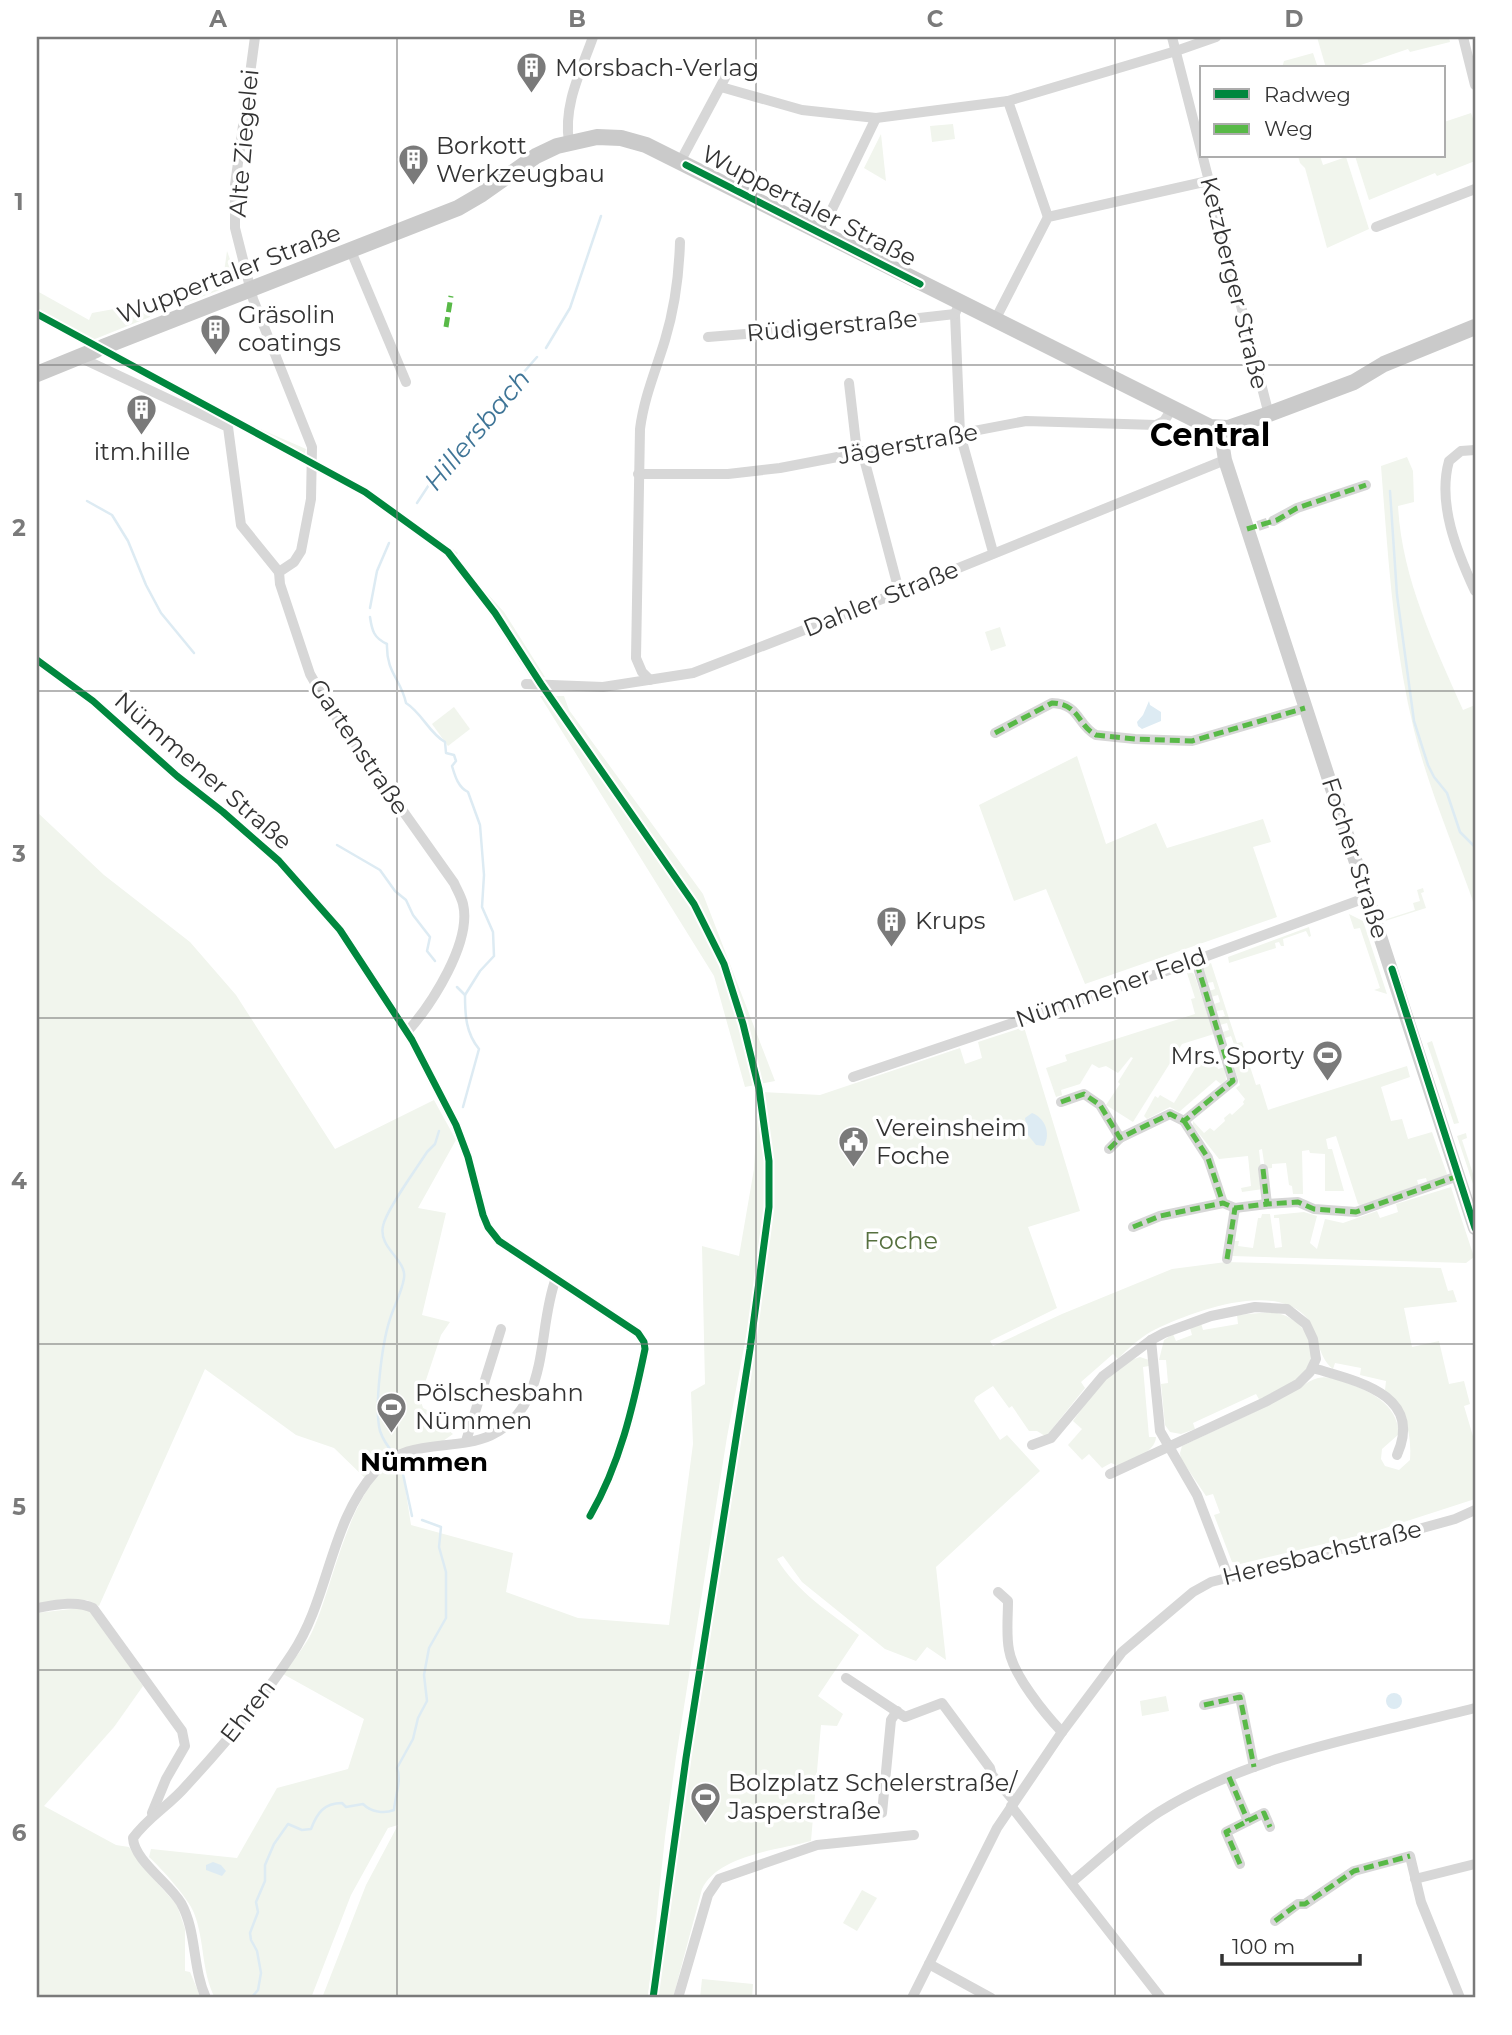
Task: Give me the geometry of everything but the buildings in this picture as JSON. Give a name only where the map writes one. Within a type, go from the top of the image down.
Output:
[{"type":"main road","name":"Wuppertaler Straße","points":[[37,373],[463,205],[543,152],[569,142],[597,137],[621,138],[646,145],[821,232],[957,309],[995,320],[1202,424],[1228,428]]},
{"type":"main road","points":[[1223,456],[1222,441],[1228,428],[1265,400],[1384,364],[1475,327]]},
{"type":"main road","points":[[1228,428],[1349,384],[1384,364]]},
{"type":"main road","points":[[1202,424],[1240,417]]},
{"type":"main road","name":"Focher Straße","points":[[1202,424],[1223,456],[1253,527],[1305,708],[1475,1228]]},
{"type":"street","name":"Alte Ziegelei","points":[[251,290],[238,244],[234,195],[255,37]]},
{"type":"street","points":[[569,142],[567,124],[572,95],[593,37]]},
{"type":"street","name":"Ketzberger Straße","points":[[1172,37],[1200,148]]},
{"type":"street","points":[[721,87],[803,110],[876,118],[1008,101],[1216,37]]},
{"type":"street","points":[[1463,37],[1475,85]]},
{"type":"street","points":[[680,162],[726,76]]},
{"type":"street","points":[[995,320],[1048,217],[1008,101]]},
{"type":"street","points":[[821,232],[876,118]]},
{"type":"street","name":"Ketzberger Straße","points":[[1202,158],[1265,400]]},
{"type":"street","points":[[1048,217],[1208,181]]},
{"type":"street","points":[[1376,226],[1475,189]]},
{"type":"street","points":[[650,680],[642,672],[636,658],[638,474],[642,409],[675,300],[680,242]]},
{"type":"street","points":[[351,251],[406,382]]},
{"type":"street","points":[[79,357],[228,427],[242,525],[279,572],[294,562],[301,551],[311,499],[312,447],[251,290]]},
{"type":"street","points":[[957,309],[960,435],[993,552]]},
{"type":"street","name":"Rüdigerstraße","points":[[708,337],[848,326],[957,309]]},
{"type":"street","points":[[849,383],[860,452],[899,592]]},
{"type":"street","name":"Jägerstraße","points":[[638,474],[728,474],[780,468],[1026,421],[1156,425],[1164,421],[1172,409]]},
{"type":"street","points":[[1475,450],[1461,451],[1450,461],[1446,482],[1451,529],[1475,591]]},
{"type":"street","name":"Dahler Straße","points":[[526,684],[603,687],[693,673],[899,592],[1223,456]]},
{"type":"street","points":[[1273,521],[1297,508],[1366,485]]},
{"type":"street","name":"Gartenstraße","points":[[279,572],[280,584],[307,665],[327,704],[454,883],[463,904],[462,933],[449,969],[407,1032]]},
{"type":"street","name":"Nümmener Straße","points":[[37,660],[93,701],[279,861],[340,930],[407,1032],[456,1125],[488,1227],[499,1241],[638,1333],[644,1342],[645,1349],[622,1444],[590,1516]]},
{"type":"street","points":[[995,733],[1052,703],[1072,709],[1090,731],[1096,734],[1135,740],[1181,741],[1202,740],[1305,708]]},
{"type":"street","name":"Nümmener Feld","points":[[853,1077],[1196,961],[1368,897]]},
{"type":"street","points":[[1184,1121],[1233,1081],[1196,961]]},
{"type":"street","points":[[1061,1102],[1084,1094],[1100,1105],[1120,1138]]},
{"type":"street","points":[[1109,1149],[1120,1138],[1170,1114],[1184,1121],[1208,1158],[1223,1203]]},
{"type":"street","points":[[1263,1170],[1267,1204]]},
{"type":"street","points":[[1133,1227],[1160,1216],[1223,1203],[1235,1208],[1298,1202],[1314,1209],[1356,1212],[1458,1176]]},
{"type":"street","points":[[1227,1259],[1235,1208]]},
{"type":"street","points":[[501,1329],[466,1441],[486,1439],[498,1433],[528,1398],[538,1369],[549,1296],[556,1278]]},
{"type":"street","points":[[1032,1445],[1051,1438],[1095,1383],[1151,1339],[1164,1333],[1225,1312],[1255,1307],[1287,1309],[1298,1316],[1310,1331],[1315,1353],[1313,1368],[1298,1384],[1110,1474]]},
{"type":"street","points":[[1151,1339],[1160,1430],[1197,1495],[1228,1576]]},
{"type":"street","points":[[1313,1368],[1367,1385],[1391,1402],[1401,1418],[1405,1435],[1397,1455]]},
{"type":"street","name":"Ehren","points":[[150,1817],[184,1789],[218,1750],[292,1654],[314,1612],[348,1518],[370,1478],[393,1458],[466,1441]]},
{"type":"street","name":"Heresbachstraße","points":[[912,1998],[997,1828],[1062,1732],[1130,1643],[1198,1588],[1228,1576],[1408,1532],[1475,1510]]},
{"type":"street","points":[[998,1592],[1008,1601],[1008,1637],[1012,1660],[1041,1709],[1062,1732]]},
{"type":"street","name":"Ehren","points":[[37,1608],[83,1604],[93,1608],[179,1726],[186,1742],[150,1817]]},
{"type":"street","points":[[846,1678],[905,1717],[942,1703],[990,1768],[1012,1804],[1161,1998]]},
{"type":"street","points":[[1204,1705],[1240,1697],[1254,1767]]},
{"type":"street","points":[[1072,1882],[1158,1813],[1229,1776],[1475,1708]]},
{"type":"street","points":[[882,1813],[891,1720],[897,1711]]},
{"type":"street","points":[[1229,1776],[1248,1821]]},
{"type":"street","points":[[1240,1864],[1226,1832],[1264,1813],[1270,1827]]},
{"type":"street","points":[[150,1817],[133,1838],[135,1849],[179,1900],[184,1910],[189,1923],[195,1970],[206,1998]]},
{"type":"street","points":[[678,1998],[705,1905],[715,1883],[725,1875],[786,1857],[817,1844],[914,1835]]},
{"type":"street","points":[[1275,1921],[1354,1871],[1410,1856],[1421,1902],[1460,1998]]},
{"type":"street","points":[[1415,1879],[1475,1864]]},
{"type":"street","points":[[929,1964],[990,1998]]},
{"type":"green space","points":[[1317,37],[1449,37],[1450,42],[1410,52],[1408,49],[1358,66],[1325,66]]},
{"type":"green space","points":[[1313,53],[1317,66],[1283,66],[1284,61]]},
{"type":"green space","points":[[1471,113],[1475,124],[1475,161],[1437,176],[1435,173],[1369,200],[1356,158],[1446,158],[1446,121]]},
{"type":"green space","points":[[953,124],[955,139],[932,142],[930,126]]},
{"type":"green space","points":[[881,134],[886,181],[864,168]]},
{"type":"green space","points":[[1299,158],[1321,158],[1323,165],[1346,158],[1369,229],[1327,248],[1305,168]]},
{"type":"green space","points":[[227,251],[235,273],[231,282],[225,285],[225,288],[177,306],[222,287]]},
{"type":"green space","points":[[37,291],[89,320],[92,313],[147,303],[150,317],[85,343],[37,318]]},
{"type":"green space","points":[[130,362],[233,417],[306,449],[302,462],[128,367]]},
{"type":"green space","points":[[1407,457],[1413,471],[1414,502],[1398,506],[1413,585],[1431,636],[1463,710],[1475,705],[1475,907],[1420,752],[1401,665],[1392,599],[1381,466]]},
{"type":"green space","points":[[318,464],[390,505],[458,553],[455,558],[504,612],[545,677],[540,678],[536,672],[531,679],[480,600],[445,556],[400,519],[316,470]]},
{"type":"green space","points":[[1000,627],[1006,646],[991,651],[985,632]]},
{"type":"green space","points":[[540,696],[564,696],[569,710],[703,894],[775,1081],[745,1087],[714,976]]},
{"type":"green space","points":[[454,707],[470,729],[448,746],[432,724]]},
{"type":"green space","points":[[1077,756],[1106,844],[1156,823],[1167,848],[1263,819],[1271,842],[1253,847],[1277,917],[1085,984],[1046,889],[1014,901],[979,805]]},
{"type":"green space","points":[[37,812],[104,875],[190,942],[236,995],[335,1149],[434,1100],[456,1140],[418,1208],[446,1213],[422,1315],[450,1322],[441,1335],[420,1398],[423,1408],[435,1414],[433,1418],[453,1434],[443,1441],[412,1448],[365,1478],[334,1448],[296,1435],[205,1369],[99,1606],[87,1600],[37,1605]]},
{"type":"green space","points":[[1423,888],[1424,892],[1421,893],[1426,908],[1385,921],[1383,913],[1387,919],[1415,910],[1413,903],[1420,901],[1417,890]]},
{"type":"green space","points":[[1349,914],[1363,921],[1387,994],[1374,990],[1380,988],[1360,928],[1354,929]]},
{"type":"green space","points":[[1309,927],[1309,937],[1306,931],[1283,939],[1284,946],[1279,942],[1275,943],[1276,948],[1229,963],[1228,957]]},
{"type":"green space","points":[[1211,963],[1237,1043],[1242,1042],[1256,1085],[1260,1084],[1268,1110],[1407,1066],[1410,1077],[1381,1087],[1391,1121],[1402,1119],[1408,1139],[1432,1132],[1447,1174],[1445,1178],[1428,1185],[1426,1178],[1417,1180],[1419,1187],[1362,1206],[1358,1204],[1336,1136],[1326,1139],[1328,1149],[1332,1149],[1344,1191],[1325,1191],[1325,1154],[1310,1153],[1309,1150],[1302,1151],[1303,1194],[1293,1194],[1286,1163],[1272,1164],[1272,1168],[1265,1169],[1262,1149],[1259,1150],[1263,1189],[1242,1192],[1241,1188],[1251,1186],[1248,1156],[1219,1159],[1193,1126],[1193,1121],[1204,1133],[1210,1128],[1214,1131],[1225,1121],[1224,1118],[1230,1113],[1232,1115],[1244,1104],[1245,1099],[1236,1088],[1240,1085],[1228,1049],[1235,1047],[1231,1036],[1225,1038],[1223,1032],[1229,1030],[1227,1023],[1220,1025],[1218,1018],[1225,1016],[1223,1010],[1216,1011],[1214,1004],[1220,1002],[1218,995],[1211,997],[1209,991],[1215,989],[1213,982],[1207,983],[1202,971],[1204,966]]},
{"type":"green space","points":[[1187,973],[1194,974],[1214,1034],[1182,1044],[1133,1122],[1106,1105],[1120,1084],[1118,1082],[1133,1058],[1131,1057],[1118,1073],[1106,1066],[1099,1068],[1092,1064],[1080,1084],[1061,1090],[1062,1095],[1056,1097],[1046,1068],[1067,1061],[1065,1055],[1195,1014],[1191,999],[1195,998]]},
{"type":"green space","name":"Foche","points":[[1024,1027],[1080,1211],[1028,1227],[1057,1308],[990,1341],[993,1346],[1062,1314],[1172,1269],[1226,1262],[1441,1268],[1448,1291],[1453,1290],[1457,1302],[1404,1308],[1412,1347],[1439,1341],[1449,1384],[1464,1381],[1470,1404],[1464,1406],[1475,1443],[1475,1499],[1370,1533],[1240,1564],[1232,1562],[1214,1515],[1220,1513],[1213,1494],[1206,1496],[1181,1459],[1182,1446],[1318,1378],[1325,1377],[1372,1394],[1388,1406],[1397,1423],[1399,1434],[1382,1449],[1381,1459],[1385,1466],[1399,1470],[1410,1460],[1408,1430],[1402,1414],[1385,1390],[1386,1381],[1360,1375],[1361,1368],[1335,1363],[1333,1369],[1323,1357],[1312,1327],[1303,1314],[1288,1305],[1271,1301],[1230,1304],[1189,1315],[1151,1332],[1118,1359],[1113,1354],[1081,1382],[1085,1388],[1045,1436],[1037,1431],[1029,1431],[1012,1406],[1009,1408],[993,1386],[974,1401],[1000,1440],[1007,1435],[1040,1471],[936,1567],[946,1660],[927,1647],[916,1661],[885,1649],[802,1582],[783,1556],[777,1559],[794,1582],[825,1610],[859,1635],[818,1696],[843,1714],[837,1726],[821,1725],[811,1841],[735,1861],[710,1878],[702,1889],[673,1998],[658,1998],[667,1896],[712,1617],[772,1208],[771,1161],[762,1092],[820,1095],[960,1048],[965,1064],[982,1058],[978,1042]]},
{"type":"green space","points":[[1432,1041],[1459,1123],[1454,1124],[1427,1043]]},
{"type":"green space","points":[[1192,1054],[1194,1058],[1201,1056],[1204,1064],[1215,1060],[1218,1069],[1225,1067],[1226,1080],[1221,1084],[1216,1080],[1179,1112],[1170,1107],[1147,1119],[1144,1116],[1155,1096],[1158,1098],[1160,1095],[1174,1103],[1196,1067],[1181,1057]]},
{"type":"green space","points":[[758,1099],[765,1162],[766,1207],[676,1757],[648,1998],[322,1998],[366,1885],[398,1825],[388,1828],[351,1895],[311,1998],[215,1998],[207,1977],[194,1913],[181,1892],[149,1857],[151,1849],[237,1858],[277,1788],[348,1769],[364,1719],[283,1674],[311,1634],[356,1510],[369,1487],[384,1470],[401,1461],[411,1525],[513,1553],[506,1592],[578,1618],[669,1625],[693,1444],[691,1392],[705,1384],[702,1246],[739,1256],[754,1169]]},
{"type":"green space","points":[[1466,1133],[1467,1138],[1462,1140],[1475,1180],[1474,1187],[1457,1136]]},
{"type":"green space","points":[[1451,1187],[1474,1257],[1466,1263],[1232,1256],[1234,1241],[1239,1241],[1238,1246],[1253,1248],[1258,1218],[1261,1218],[1262,1214],[1270,1214],[1275,1248],[1282,1247],[1279,1218],[1274,1218],[1274,1215],[1304,1212],[1317,1216],[1310,1243],[1317,1249],[1325,1219],[1343,1223],[1377,1211],[1380,1218],[1398,1212],[1396,1204]]},
{"type":"green space","points":[[1271,1312],[1292,1319],[1307,1334],[1311,1354],[1309,1365],[1302,1375],[1260,1401],[1256,1394],[1193,1423],[1195,1429],[1181,1434],[1170,1432],[1165,1425],[1161,1384],[1168,1383],[1166,1360],[1159,1360],[1164,1340],[1173,1334],[1176,1341],[1192,1335],[1190,1328],[1201,1323],[1203,1330],[1238,1324],[1237,1315]]},
{"type":"green space","points":[[1140,1357],[1149,1360],[1149,1366],[1143,1367],[1149,1437],[1156,1437],[1155,1443],[1142,1455],[1119,1466],[1111,1463],[1102,1468],[1089,1454],[1082,1460],[1068,1445],[1082,1429],[1073,1421],[1111,1375]]},
{"type":"green space","points":[[80,1608],[92,1612],[143,1686],[114,1727],[44,1806],[116,1845],[129,1847],[177,1905],[185,1929],[185,1971],[190,1972],[201,1998],[37,1998],[37,1613]]},
{"type":"green space","points":[[1166,1696],[1169,1711],[1142,1716],[1140,1701]]},
{"type":"green space","points":[[862,1890],[877,1898],[857,1931],[843,1923]]},
{"type":"green space","points":[[702,1979],[753,1984],[752,1998],[700,1998]]},
{"type":"shaded area","points":[[1149,701],[1150,705],[1161,712],[1161,721],[1142,729],[1137,722]]},
{"type":"shaded area","points":[[1032,1113],[1046,1126],[1044,1146],[1036,1145],[1028,1135],[1025,1118]]},
{"type":"shaded area","points":[[1394,1693],[1402,1701],[1394,1709],[1386,1701]]},
{"type":"shaded area","points":[[213,1862],[226,1871],[222,1876],[206,1870],[206,1865]]},
{"type":"waterway","name":"Hillersbach","points":[[546,348],[570,308],[601,216]]},
{"type":"waterway","name":"Hillersbach","points":[[417,503],[440,468],[537,357]]},
{"type":"waterway","points":[[1390,491],[1397,595],[1414,721],[1428,765],[1447,793],[1460,832],[1475,847]]},
{"type":"waterway","points":[[87,501],[112,515],[128,541],[161,613],[194,653]]},
{"type":"waterway","name":"Hillersbach","points":[[370,608],[377,571],[389,543]]},
{"type":"waterway","name":"Hillersbach","points":[[370,617],[374,634],[387,644],[391,669],[406,703],[417,712],[434,734],[445,742],[446,753],[454,755],[454,774],[459,784],[468,792],[480,825],[484,875],[482,907],[493,932],[494,956],[480,971],[465,995]]},
{"type":"waterway","points":[[337,845],[380,870],[395,891],[406,900],[413,915],[430,937],[427,951],[435,961]]},
{"type":"waterway","points":[[457,987],[465,995],[467,1024],[479,1049],[463,1107]]},
{"type":"waterway","points":[[394,1454],[380,1431],[378,1391],[387,1330],[402,1288],[404,1272],[385,1241],[383,1226],[402,1189],[435,1144],[439,1131]]},
{"type":"waterway","points":[[397,1460],[403,1474],[412,1516]]},
{"type":"waterway","points":[[251,1998],[258,1990],[261,1973],[250,1933],[258,1912],[256,1902],[265,1881],[265,1865],[274,1844],[288,1824],[302,1830],[311,1829],[322,1810],[336,1803],[342,1803],[346,1807],[363,1804],[382,1812],[394,1810],[399,1783],[397,1768],[413,1739],[418,1718],[427,1701],[424,1675],[429,1648],[446,1618],[446,1572],[439,1547],[441,1527],[422,1520]]},
{"type":"tunnel","points":[[1258,526],[1273,521]]},
{"type":"marked path","points":[[446,327],[451,296]]},
{"type":"marked path","points":[[1247,529],[1277,520],[1297,508],[1366,485]]},
{"type":"marked path","points":[[995,733],[1052,703],[1068,707],[1096,735],[1192,741],[1305,708]]},
{"type":"marked path","points":[[1061,1102],[1084,1094],[1100,1105],[1120,1138],[1170,1114],[1184,1121],[1233,1081],[1196,961]]},
{"type":"marked path","points":[[1184,1121],[1208,1158],[1223,1203]]},
{"type":"marked path","points":[[1109,1149],[1120,1138]]},
{"type":"marked path","points":[[1263,1169],[1267,1204],[1298,1202],[1314,1209],[1356,1212],[1458,1176]]},
{"type":"marked path","points":[[1133,1227],[1160,1216],[1223,1203],[1235,1208],[1267,1204]]},
{"type":"marked path","points":[[1227,1259],[1235,1208]]},
{"type":"marked path","points":[[1204,1705],[1240,1697],[1254,1767]]},
{"type":"marked path","points":[[1229,1777],[1248,1821]]},
{"type":"marked path","points":[[1240,1864],[1226,1832],[1264,1813],[1270,1827]]},
{"type":"marked path","points":[[1275,1921],[1354,1871],[1410,1856]]},
{"type":"cycle path","points":[[686,165],[920,284]]},
{"type":"cycle path","points":[[37,314],[365,492],[448,552],[495,613],[541,684],[694,904],[724,964],[743,1024],[759,1089],[769,1161],[769,1207],[750,1349],[686,1758],[653,1998]]},
{"type":"cycle path","points":[[37,660],[93,701],[279,861],[340,930],[412,1040],[456,1125],[488,1227],[499,1241],[638,1333],[644,1342],[645,1349],[624,1435],[610,1476],[590,1516]]},
{"type":"cycle path","points":[[1392,969],[1475,1228]]},
{"type":"place","name":"Morsbach-Verlag","points":[[532,95]]},
{"type":"place","name":"Borkott Werkzeugbau","points":[[413,187]]},
{"type":"place","name":"Gräsolin coatings","points":[[215,356]]},
{"type":"place","name":"itm.hille","points":[[142,437]]},
{"type":"place","name":"Krups","points":[[892,948]]},
{"type":"place","name":"Mrs. Sporty","points":[[1327,1083]]},
{"type":"place","name":"Vereinsheim Foche","points":[[853,1169]]},
{"type":"place","name":"Pölschesbahn Nümmen","points":[[392,1434]]},
{"type":"place","name":"Bolzplatz Schelerstraße/ Jasperstraße","points":[[705,1824]]},
{"type":"district","name":"Central","points":[[1210,435]]},
{"type":"district","name":"Nümmen","points":[[424,1462]]}]
